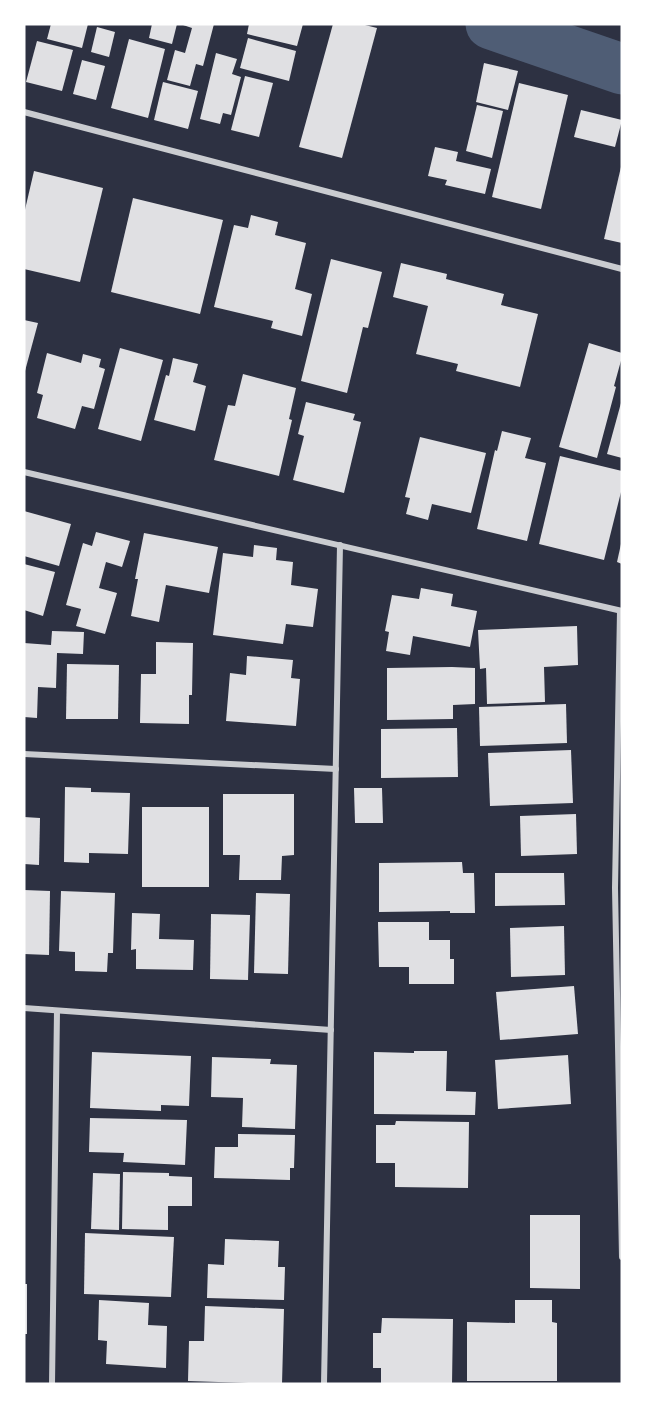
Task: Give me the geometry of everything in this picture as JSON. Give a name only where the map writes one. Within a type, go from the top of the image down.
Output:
[{"type":"street","points":[[24,112],[622,269]]},
{"type":"street","points":[[24,472],[621,611],[615,888],[622,1257]]},
{"type":"street","points":[[324,1384],[340,545]]},
{"type":"street","points":[[24,754],[336,769]]},
{"type":"street","points":[[24,1008],[331,1030]]},
{"type":"street","points":[[52,1384],[57,1011]]},
{"type":"building","points":[[51,24],[88,24],[82,48],[47,39]]},
{"type":"building","points":[[152,24],[177,24],[172,44],[149,38]]},
{"type":"building","points":[[180,24],[214,24],[203,66],[196,64],[190,86],[167,80],[175,50],[185,53],[192,28]]},
{"type":"building","points":[[249,24],[303,24],[297,46],[247,34]]},
{"type":"building","points":[[333,24],[361,24],[377,28],[342,158],[299,147]]},
{"type":"building","points":[[97,27],[115,32],[109,57],[91,52]]},
{"type":"building","points":[[248,38],[296,51],[289,81],[240,68]]},
{"type":"building","points":[[129,39],[165,49],[148,118],[111,108]]},
{"type":"building","points":[[37,41],[73,50],[62,91],[26,82]]},
{"type":"building","points":[[216,53],[237,59],[232,74],[241,77],[231,115],[223,113],[220,124],[200,119]]},
{"type":"building","points":[[82,60],[105,66],[96,100],[73,94]]},
{"type":"building","points":[[484,63],[518,71],[508,110],[476,102]]},
{"type":"building","points":[[245,76],[273,83],[259,137],[231,130]]},
{"type":"building","points":[[163,82],[198,91],[188,129],[154,120]]},
{"type":"building","points":[[519,83],[568,95],[541,209],[492,197]]},
{"type":"building","points":[[477,105],[503,111],[492,158],[466,151]]},
{"type":"building","points":[[581,110],[622,120],[615,147],[574,137]]},
{"type":"building","points":[[435,147],[458,152],[456,161],[491,169],[485,194],[445,185],[447,180],[428,176]]},
{"type":"building","points":[[622,167],[622,243],[604,239]]},
{"type":"building","points":[[34,171],[103,188],[80,282],[24,269],[24,214]]},
{"type":"building","points":[[133,198],[223,220],[200,314],[111,292]]},
{"type":"building","points":[[251,215],[278,222],[275,235],[306,243],[295,289],[312,294],[302,336],[271,328],[273,321],[214,307],[234,225],[248,228]]},
{"type":"building","points":[[331,259],[382,272],[368,328],[363,327],[347,393],[301,381]]},
{"type":"building","points":[[401,263],[447,274],[446,279],[504,294],[501,305],[538,314],[520,387],[456,371],[458,364],[416,354],[428,306],[393,297]]},
{"type":"building","points":[[24,320],[38,323],[25,371],[24,371]]},
{"type":"building","points":[[589,343],[622,353],[614,386],[616,387],[597,458],[559,447]]},
{"type":"building","points":[[120,348],[163,360],[141,441],[98,429]]},
{"type":"building","points":[[47,353],[81,363],[83,354],[101,359],[99,367],[105,369],[94,409],[82,406],[75,429],[37,418],[43,395],[37,393]]},
{"type":"building","points":[[173,358],[198,364],[193,382],[206,386],[195,431],[154,420]]},
{"type":"building","points":[[243,374],[296,388],[289,419],[292,420],[279,476],[214,460],[228,405],[235,406]]},
{"type":"building","points":[[306,402],[355,414],[353,420],[361,422],[344,493],[293,480],[304,436],[298,434]]},
{"type":"building","points":[[622,403],[622,458],[607,454]]},
{"type":"building","points":[[502,431],[531,438],[525,458],[546,463],[527,541],[477,529],[495,450],[497,451]]},
{"type":"building","points":[[420,437],[486,453],[471,513],[432,504],[428,520],[406,514],[410,498],[405,497]]},
{"type":"building","points":[[560,456],[622,471],[622,488],[604,560],[539,544]]},
{"type":"building","points":[[24,511],[71,524],[59,566],[24,556]]},
{"type":"building","points":[[96,532],[130,541],[122,567],[106,562],[99,588],[117,593],[105,634],[76,626],[81,609],[66,605],[83,543],[92,546]]},
{"type":"building","points":[[144,533],[218,547],[209,593],[166,585],[159,622],[131,616]]},
{"type":"building","points":[[622,544],[622,564],[617,562]]},
{"type":"building","points":[[254,545],[277,548],[276,560],[293,562],[291,585],[318,589],[313,627],[286,624],[283,644],[213,635],[223,553],[253,557]]},
{"type":"building","points":[[24,564],[55,572],[43,616],[24,610]]},
{"type":"building","points":[[421,588],[453,594],[451,606],[477,611],[470,647],[413,636],[410,655],[386,651],[389,632],[385,631],[392,595],[419,599]]},
{"type":"building","points":[[577,626],[578,665],[544,667],[545,702],[487,704],[486,668],[480,669],[478,630]]},
{"type":"building","points":[[52,631],[84,632],[83,654],[57,653],[56,688],[38,687],[37,718],[24,717],[24,643],[51,645]]},
{"type":"building","points":[[156,642],[193,643],[189,724],[140,723],[141,674],[156,674]]},
{"type":"building","points":[[247,656],[293,660],[291,678],[300,679],[296,726],[226,721],[230,673],[246,675]]},
{"type":"building","points":[[67,664],[119,665],[118,719],[66,719]]},
{"type":"building","points":[[387,668],[475,668],[475,704],[453,705],[453,719],[387,720]]},
{"type":"building","points":[[566,704],[567,743],[480,746],[479,707]]},
{"type":"building","points":[[457,728],[458,777],[381,778],[381,729]]},
{"type":"building","points":[[571,750],[573,803],[490,806],[488,753]]},
{"type":"building","points":[[65,787],[91,788],[91,792],[130,793],[128,854],[89,853],[89,863],[64,862]]},
{"type":"building","points":[[354,788],[382,788],[383,823],[355,823]]},
{"type":"building","points":[[223,794],[294,794],[294,855],[282,856],[281,880],[239,880],[240,855],[223,855]]},
{"type":"building","points":[[142,807],[209,807],[209,887],[142,887]]},
{"type":"building","points":[[576,814],[577,854],[521,856],[520,816]]},
{"type":"building","points":[[24,817],[40,818],[39,865],[24,864]]},
{"type":"building","points":[[462,862],[463,873],[474,873],[475,913],[379,912],[379,863]]},
{"type":"building","points":[[495,873],[564,873],[565,905],[495,906]]},
{"type":"building","points":[[24,890],[50,891],[49,955],[24,954]]},
{"type":"building","points":[[61,891],[115,893],[113,953],[108,953],[107,972],[75,971],[75,952],[59,951]]},
{"type":"building","points":[[256,893],[290,894],[288,974],[254,973]]},
{"type":"building","points":[[132,913],[160,914],[159,939],[194,940],[193,970],[136,969],[136,949],[131,950]]},
{"type":"building","points":[[211,914],[250,915],[248,980],[210,979]]},
{"type":"building","points":[[378,922],[429,922],[429,940],[450,940],[450,959],[454,959],[454,984],[409,984],[409,967],[379,967]]},
{"type":"building","points":[[564,926],[565,975],[511,977],[510,928]]},
{"type":"building","points":[[574,986],[578,1034],[500,1040],[496,992]]},
{"type":"building","points":[[414,1051],[447,1051],[446,1091],[476,1092],[475,1115],[374,1114],[374,1052],[414,1053]]},
{"type":"building","points":[[92,1052],[191,1056],[189,1106],[161,1105],[161,1111],[90,1108]]},
{"type":"building","points":[[568,1055],[571,1104],[498,1109],[495,1060]]},
{"type":"building","points":[[212,1057],[271,1059],[270,1064],[297,1065],[295,1129],[242,1127],[243,1098],[211,1097]]},
{"type":"building","points":[[90,1118],[187,1120],[185,1165],[123,1162],[124,1153],[89,1152]]},
{"type":"building","points":[[396,1121],[469,1122],[468,1188],[395,1187],[395,1163],[376,1163],[376,1125],[395,1125]]},
{"type":"building","points":[[238,1134],[295,1135],[294,1168],[290,1168],[290,1180],[214,1178],[215,1147],[238,1147]]},
{"type":"building","points":[[123,1172],[169,1173],[169,1176],[192,1177],[192,1206],[168,1206],[168,1230],[122,1229]]},
{"type":"building","points":[[93,1173],[120,1174],[119,1230],[91,1229]]},
{"type":"building","points":[[530,1215],[580,1215],[580,1289],[530,1288]]},
{"type":"building","points":[[85,1233],[174,1237],[171,1297],[84,1294]]},
{"type":"building","points":[[225,1239],[279,1241],[278,1267],[285,1267],[284,1300],[207,1298],[208,1264],[224,1265]]},
{"type":"building","points":[[24,1284],[27,1284],[27,1334],[24,1334]]},
{"type":"building","points":[[99,1300],[149,1303],[148,1325],[167,1326],[166,1368],[106,1364],[107,1341],[98,1340]]},
{"type":"building","points":[[515,1300],[552,1300],[552,1322],[557,1323],[557,1381],[467,1381],[467,1322],[515,1323]]},
{"type":"building","points":[[205,1306],[284,1309],[282,1384],[188,1381],[189,1341],[204,1341]]},
{"type":"building","points":[[382,1318],[453,1319],[452,1384],[381,1384],[381,1368],[373,1368],[373,1333],[381,1333]]},
{"type":"waterway","points":[[491,24],[622,69]]}]
